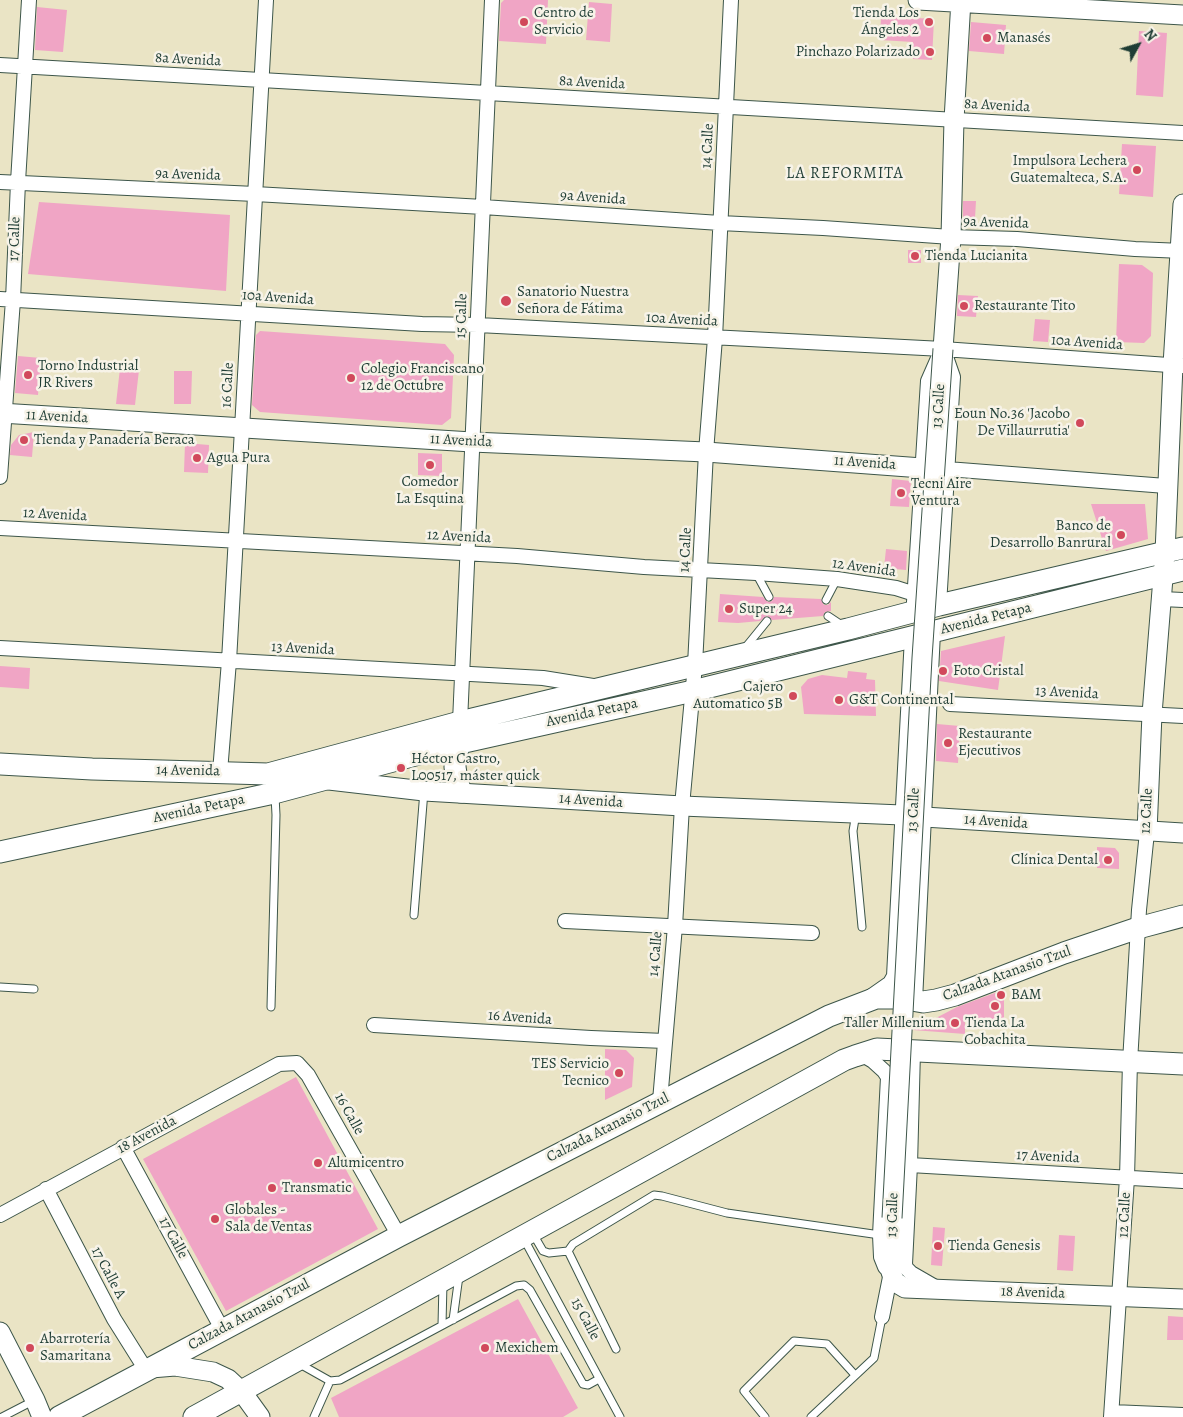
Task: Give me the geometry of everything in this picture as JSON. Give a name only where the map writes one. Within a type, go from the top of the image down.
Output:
[{"type":"main road","points":[[918,0],[1183,15]]},
{"type":"main road","name":"13 Calle","points":[[891,1272],[892,1218],[922,658],[950,237],[961,1]]},
{"type":"main road","name":"12 Calle","points":[[1147,832],[1152,714],[1162,599],[1173,572],[1174,550],[1166,486],[1178,365],[1183,204]]},
{"type":"main road","name":"11 Avenida","points":[[2,414],[472,442],[706,452],[922,468]]},
{"type":"main road","name":"Avenida Petapa","points":[[0,852],[272,784],[460,732],[604,688],[848,629],[914,603],[939,605],[1174,550]]},
{"type":"main road","name":"Avenida Petapa","points":[[272,784],[326,780],[460,732],[693,691],[1173,572]]},
{"type":"main road","points":[[460,732],[455,767],[461,792]]},
{"type":"main road","name":"14 Avenida","points":[[0,764],[92,769],[220,772],[272,784]]},
{"type":"main road","name":"14 Avenida","points":[[326,780],[424,791],[682,806],[902,814],[924,817],[1183,833]]},
{"type":"main road","name":"Calzada Atanasio Tzul","points":[[59,1417],[399,1236],[829,1016],[883,997],[915,1001],[936,1000],[955,995],[1064,953],[1138,928],[1183,916]]},
{"type":"main road","points":[[194,1417],[844,1060],[860,1054],[877,1050],[913,1051],[1183,1064]]},
{"type":"main road","name":"18 Avenida","points":[[891,1272],[895,1282],[905,1288],[1183,1299]]},
{"type":"main road","points":[[0,1332],[39,1408]]},
{"type":"main road","points":[[147,1370],[174,1366],[213,1372],[228,1379],[242,1392],[260,1417]]},
{"type":"street","name":"17 Calle","points":[[0,477],[6,299],[18,182],[29,0]]},
{"type":"street","name":"16 Calle","points":[[220,772],[229,661],[266,0]]},
{"type":"street","name":"15 Calle","points":[[460,732],[492,0]]},
{"type":"street","name":"14 Calle","points":[[660,1101],[675,926],[682,806],[695,665],[706,452],[715,338],[731,0]]},
{"type":"street","name":"8a Avenida","points":[[0,66],[1183,134]]},
{"type":"street","name":"9a Avenida","points":[[0,182],[483,207],[950,237],[1017,239],[1135,250],[1181,251]]},
{"type":"street","name":"10a Avenida","points":[[6,299],[422,324],[478,325],[943,349],[1178,365]]},
{"type":"street","name":"13 Calle","points":[[914,603],[928,380],[943,349]]},
{"type":"street","name":"13 Calle","points":[[939,605],[953,377],[943,349]]},
{"type":"street","points":[[947,469],[1166,486]]},
{"type":"street","name":"12 Avenida","points":[[0,528],[467,553],[644,567],[756,573],[837,580],[896,588],[914,603]]},
{"type":"street","points":[[1162,599],[1183,600]]},
{"type":"street","name":"13 Calle","points":[[915,1001],[933,632]]},
{"type":"street","name":"13 Calle","points":[[858,1005],[890,983],[894,976],[912,637]]},
{"type":"street","name":"13 Avenida","points":[[0,648],[543,678],[604,688]]},
{"type":"street","name":"13 Avenida","points":[[950,704],[1183,716]]},
{"type":"street","name":"12 Calle","points":[[1111,1415],[1127,1178],[1130,1062],[1138,928],[1147,832]]},
{"type":"street","points":[[565,921],[812,933]]},
{"type":"street","name":"16 Avenida","points":[[374,1025],[665,1041]]},
{"type":"street","name":"13 Calle","points":[[913,1051],[906,1268],[915,1276],[938,1289]]},
{"type":"street","name":"13 Calle","points":[[860,1054],[873,1061],[884,1071],[888,1078],[880,1235],[881,1258],[885,1267],[891,1272],[882,1318]]},
{"type":"street","name":"16 Calle","points":[[297,1063],[308,1075],[399,1236]]},
{"type":"street","name":"18 Avenida","points":[[0,1215],[279,1064],[297,1063]]},
{"type":"street","name":"17 Calle","points":[[123,1147],[222,1329]]},
{"type":"street","name":"17 Avenida","points":[[910,1165],[1183,1181]]},
{"type":"street","name":"17 Calle A","points":[[46,1189],[114,1319],[147,1370]]},
{"type":"street","points":[[1111,1415],[1183,1415]]},
{"type":"lane","points":[[756,573],[770,597]]},
{"type":"lane","points":[[826,600],[837,580]]},
{"type":"lane","points":[[828,616],[848,629]]},
{"type":"lane","points":[[739,655],[767,621]]},
{"type":"lane","points":[[270,1007],[276,814],[272,784]]},
{"type":"lane","points":[[414,915],[424,791]]},
{"type":"lane","points":[[856,813],[853,831],[862,927]]},
{"type":"lane","points":[[0,987],[34,989]]},
{"type":"lane","points":[[568,1252],[573,1244],[654,1195],[728,1212],[880,1235]]},
{"type":"lane","points":[[527,1234],[543,1251],[548,1253],[568,1252]]},
{"type":"lane","name":"15 Calle","points":[[527,1234],[620,1417]]},
{"type":"lane","points":[[568,1252],[616,1349]]},
{"type":"lane","points":[[451,1276],[453,1320]]},
{"type":"lane","points":[[442,1325],[451,1276]]},
{"type":"lane","points":[[296,1362],[330,1381],[340,1380],[516,1286],[524,1285],[530,1290],[583,1384],[588,1385],[600,1379]]},
{"type":"lane","points":[[811,1417],[874,1358],[882,1318]]},
{"type":"lane","points":[[765,1417],[744,1391],[794,1341],[827,1344],[855,1375]]},
{"type":"lane","points":[[314,1417],[330,1381]]},
{"type":"lane","points":[[2,1417],[39,1408]]},
{"type":"building","name":"Centro de Servicio","points":[[504,0],[548,0],[546,44],[499,41],[501,3]]},
{"type":"building","points":[[589,2],[612,4],[610,42],[586,40]]},
{"type":"building","points":[[37,7],[67,10],[63,52],[35,50]]},
{"type":"building","points":[[881,16],[934,19],[932,60],[913,59],[913,42],[880,40]]},
{"type":"building","name":"Manasés","points":[[971,22],[1006,25],[1004,54],[969,51]]},
{"type":"building","points":[[1139,31],[1167,33],[1163,97],[1136,95]]},
{"type":"building","name":"Impulsora Lechera Guatemalteca, S.A.","points":[[1122,144],[1156,146],[1153,197],[1119,194]]},
{"type":"building","points":[[963,201],[976,201],[975,218],[963,217]]},
{"type":"building","points":[[39,202],[230,215],[226,291],[28,274]]},
{"type":"building","name":"Tienda Lucianita","points":[[908,250],[921,250],[921,263],[908,263]]},
{"type":"building","points":[[1119,264],[1142,265],[1153,273],[1151,336],[1144,343],[1116,342]]},
{"type":"building","name":"Restaurante Tito","points":[[958,295],[978,296],[976,317],[957,316]]},
{"type":"building","points":[[1035,319],[1050,320],[1048,342],[1033,341]]},
{"type":"building","name":"Colegio Franciscano 12 de Octubre","points":[[260,331],[445,344],[454,355],[451,418],[442,425],[260,412],[252,405],[256,335]]},
{"type":"building","name":"Torno Industrial JR Rivers","points":[[18,356],[41,358],[38,395],[15,393]]},
{"type":"building","points":[[120,368],[139,370],[135,405],[116,404]]},
{"type":"building","points":[[174,371],[192,371],[191,404],[174,404]]},
{"type":"building","name":"Tienda y Panadería Beraca","points":[[34,432],[32,457],[10,455],[11,445],[19,435]]},
{"type":"building","name":"Agua Pura","points":[[185,443],[209,445],[208,473],[184,472]]},
{"type":"building","name":"Comedor La Esquina","points":[[418,453],[442,454],[442,476],[418,475]]},
{"type":"building","name":"Tecni Aire Ventura","points":[[892,479],[911,481],[909,507],[890,506]]},
{"type":"building","points":[[1091,504],[1145,504],[1148,539],[1106,551]]},
{"type":"building","points":[[886,549],[907,551],[906,570],[884,568]]},
{"type":"building","points":[[720,594],[763,597],[768,602],[772,601],[774,597],[821,599],[824,605],[828,605],[831,602],[831,611],[825,612],[823,616],[772,620],[767,616],[760,621],[718,622]]},
{"type":"building","points":[[1005,636],[998,690],[939,681],[941,651]]},
{"type":"building","points":[[0,666],[30,668],[29,689],[0,687]]},
{"type":"building","name":"G&T Continental","points":[[848,671],[867,673],[866,679],[875,680],[876,716],[804,714],[801,687],[808,679],[822,675],[847,678]]},
{"type":"building","name":"Restaurante Ejecutivos","points":[[937,724],[960,726],[958,763],[936,761]]},
{"type":"building","name":"Clínica Dental","points":[[1097,847],[1115,848],[1119,853],[1119,869],[1097,868]]},
{"type":"building","points":[[1004,991],[1004,1020],[965,1020],[965,1034],[913,1030],[957,1007]]},
{"type":"building","name":"TES Servicio Tecnico","points":[[605,1049],[626,1050],[634,1058],[632,1087],[605,1100]]},
{"type":"building","points":[[296,1077],[378,1229],[226,1311],[143,1159]]},
{"type":"building","name":"Tienda Genesis","points":[[933,1227],[945,1228],[942,1266],[931,1265]]},
{"type":"building","points":[[1059,1235],[1075,1236],[1073,1271],[1057,1270]]},
{"type":"building","name":"Mexichem","points":[[518,1299],[578,1408],[563,1417],[339,1417],[331,1398]]},
{"type":"building","points":[[1168,1316],[1183,1317],[1183,1340],[1167,1340]]},
{"type":"place","name":"Centro de Servicio","points":[[524,22]]},
{"type":"place","name":"Tienda Los Ángeles 2","points":[[929,22]]},
{"type":"place","name":"Manasés","points":[[987,38]]},
{"type":"place","name":"Pinchazo Polarizado","points":[[930,52]]},
{"type":"place","name":"Impulsora Lechera Guatemalteca, S.A.","points":[[1137,170]]},
{"type":"place","name":"Tienda Lucianita","points":[[915,256]]},
{"type":"place","name":"Sanatorio Nuestra Señora de Fátima","points":[[506,301]]},
{"type":"place","name":"Restaurante Tito","points":[[964,306]]},
{"type":"place","name":"Torno Industrial JR Rivers","points":[[28,375]]},
{"type":"place","name":"Colegio Franciscano 12 de Octubre","points":[[351,378]]},
{"type":"place","name":"Eoun No.36 'Jacobo De Villaurrutia'","points":[[1080,423]]},
{"type":"place","name":"Tienda y Panadería Beraca","points":[[24,440]]},
{"type":"place","name":"Agua Pura","points":[[197,458]]},
{"type":"place","name":"Comedor La Esquina","points":[[430,465]]},
{"type":"place","name":"Tecni Aire Ventura","points":[[901,493]]},
{"type":"place","name":"Banco de Desarrollo Banrural","points":[[1121,535]]},
{"type":"place","name":"Super 24","points":[[729,609]]},
{"type":"place","name":"Foto Cristal","points":[[943,671]]},
{"type":"place","name":"Cajero Automatico 5B","points":[[793,696]]},
{"type":"place","name":"G&T Continental","points":[[839,700]]},
{"type":"place","name":"Restaurante Ejecutivos","points":[[948,743]]},
{"type":"place","name":"Héctor Castro, L00517, máster quick","points":[[401,768]]},
{"type":"place","name":"Clínica Dental","points":[[1108,860]]},
{"type":"place","name":"BAM","points":[[1001,995]]},
{"type":"place","name":"Tienda La Cobachita","points":[[995,1006]]},
{"type":"place","name":"Taller Millenium","points":[[955,1023]]},
{"type":"place","name":"TES Servicio Tecnico","points":[[619,1073]]},
{"type":"place","name":"Alumicentro","points":[[318,1163]]},
{"type":"place","name":"Transmatic","points":[[272,1188]]},
{"type":"place","name":"Globales - Sala de Ventas","points":[[215,1219]]},
{"type":"place","name":"Tienda Genesis","points":[[938,1246]]},
{"type":"place","name":"Abarrotería Samaritana","points":[[30,1348]]},
{"type":"place","name":"Mexichem","points":[[485,1348]]},
{"type":"district","name":"LA REFORMITA","points":[[845,174]]}]
